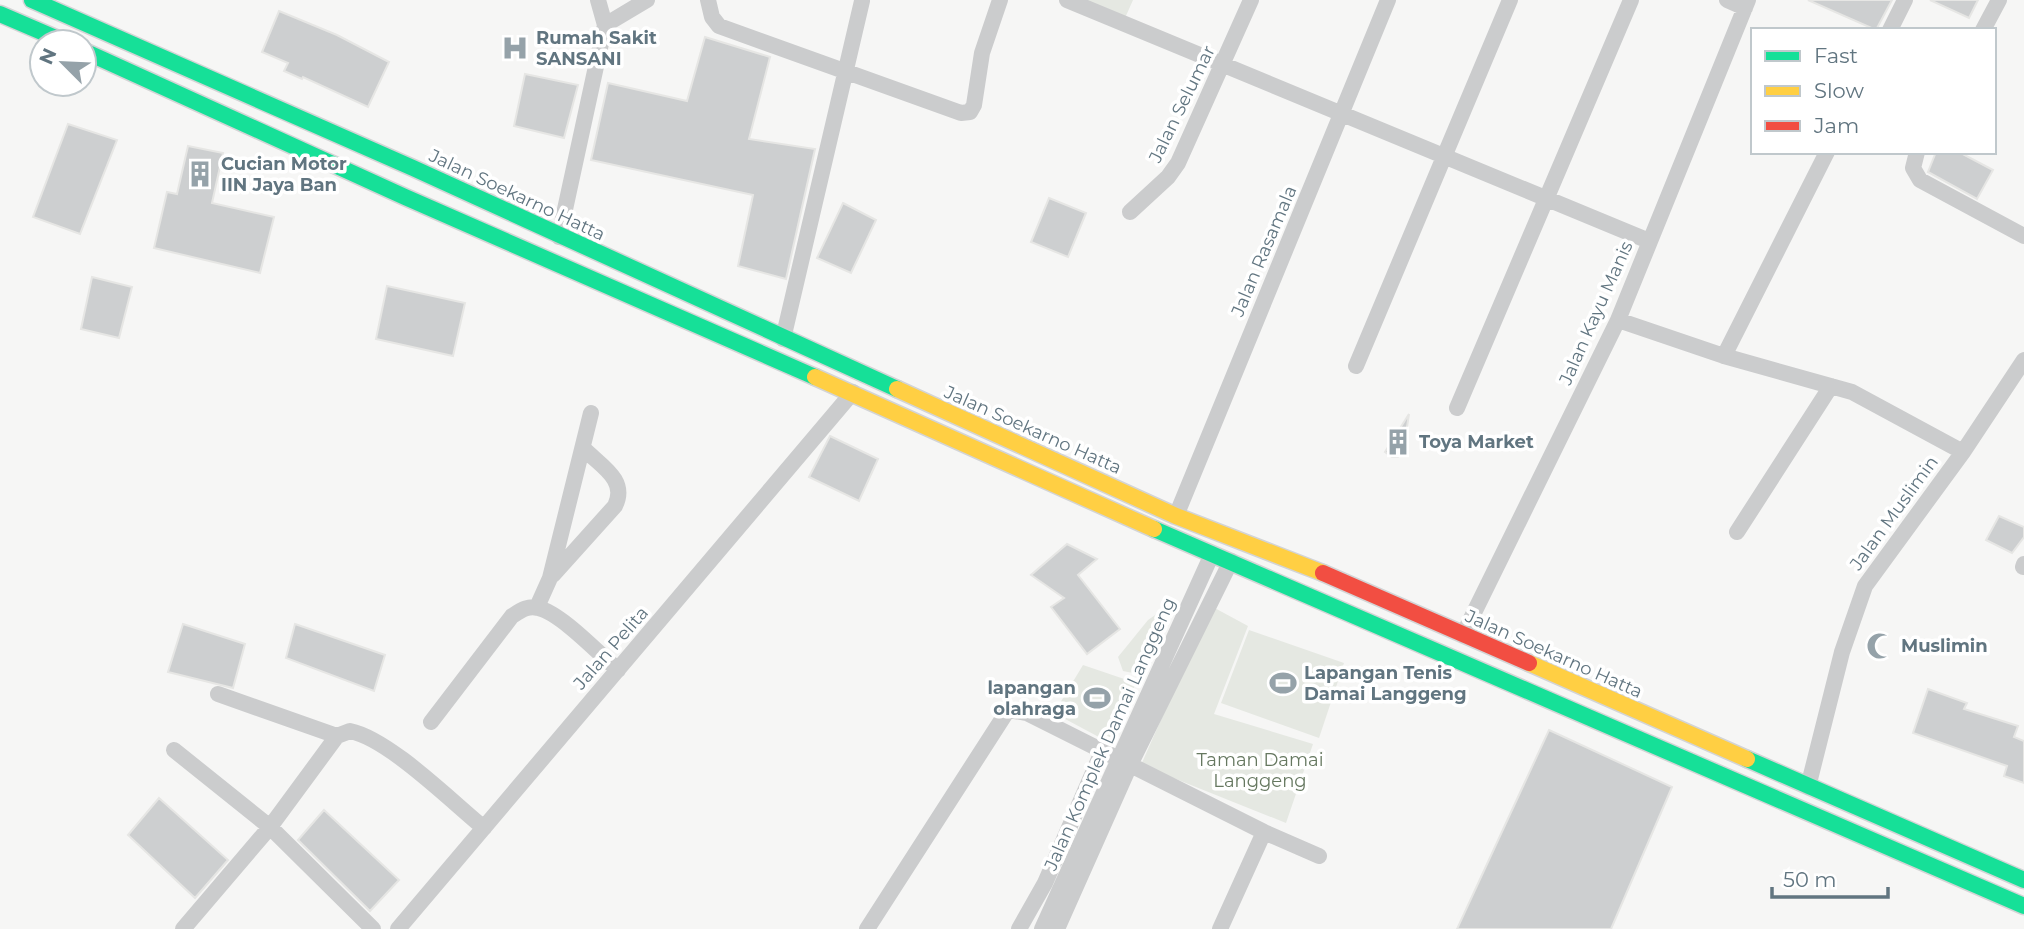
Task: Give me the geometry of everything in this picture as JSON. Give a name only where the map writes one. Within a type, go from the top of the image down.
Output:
[{"type":"main road","name":"Jalan Soekarno Hatta","points":[[35,1],[1176,516],[1309,567],[1808,787],[2023,875]]},
{"type":"main road","points":[[0,14],[32,28]]},
{"type":"main road","points":[[98,57],[446,215],[1212,554],[1887,849],[2024,906]]},
{"type":"main road","points":[[446,215],[457,190]]},
{"type":"main road","points":[[1887,849],[1904,825]]},
{"type":"street","points":[[559,237],[605,25],[598,0]]},
{"type":"street","points":[[605,25],[647,0]]},
{"type":"street","points":[[708,0],[712,17],[719,26],[961,113],[970,112],[974,105],[982,53],[1000,0]]},
{"type":"street","points":[[1067,0],[1649,241]]},
{"type":"street","name":"Jalan Selumar","points":[[1130,212],[1168,177],[1178,163],[1224,66],[1251,0]]},
{"type":"street","name":"Jalan Rasamala","points":[[1176,516],[1388,0]]},
{"type":"street","points":[[1356,366],[1446,158],[1510,0]]},
{"type":"street","points":[[1457,408],[1631,0]]},
{"type":"street","points":[[1727,0],[1747,4]]},
{"type":"street","points":[[1891,28],[1905,0]]},
{"type":"street","points":[[1984,28],[1998,0]]},
{"type":"street","points":[[783,339],[862,2]]},
{"type":"street","name":"Jalan Kayu Manis","points":[[1463,635],[1618,320],[1747,4]]},
{"type":"street","points":[[1724,356],[1826,154]]},
{"type":"street","points":[[1916,154],[1913,168],[1920,180],[2024,236]]},
{"type":"street","points":[[1618,320],[1724,356],[1852,392],[1963,452]]},
{"type":"street","name":"Jalan Muslimin","points":[[1808,787],[1842,652],[1865,586],[1963,452],[2024,359]]},
{"type":"street","points":[[1737,532],[1831,386]]},
{"type":"street","name":"Jalan Pelita","points":[[398,929],[853,393]]},
{"type":"street","points":[[537,607],[550,578],[591,413]]},
{"type":"street","points":[[550,578],[615,506],[619,498],[620,488],[615,479],[584,449]]},
{"type":"street","name":"Jalan Komplek Damai Langgeng","points":[[1056,929],[1060,908],[1125,763],[1212,554]]},
{"type":"street","name":"Jalan Komplek Damai Langgeng","points":[[1125,763],[1231,561]]},
{"type":"street","points":[[430,722],[512,616],[523,608],[537,607],[551,613],[618,670]]},
{"type":"street","points":[[218,694],[337,736]]},
{"type":"street","points":[[867,929],[1008,710],[1027,713],[1264,832],[1319,856]]},
{"type":"street","points":[[183,929],[270,827],[337,736],[349,731],[381,745],[484,828]]},
{"type":"street","points":[[174,750],[270,827],[373,929]]},
{"type":"street","points":[[1020,929],[1102,752]]},
{"type":"street","points":[[1220,929],[1264,832]]},
{"type":"street","points":[[1037,897],[1060,908]]},
{"type":"street","name":"Jalan Komplek Damai Langgeng","points":[[1042,929],[1060,908]]},
{"type":"green space","points":[[1081,0],[1133,0],[1125,18]]},
{"type":"green space","name":"Taman Damai Langgeng","points":[[1211,606],[1248,626],[1214,714],[1313,744],[1286,823],[1141,765]]},
{"type":"green space","points":[[1161,611],[1167,617],[1149,648],[1144,667],[1133,673],[1123,671],[1118,657],[1148,620]]},
{"type":"green space","name":"Lapangan Tenis Damai Langgeng","points":[[1249,630],[1344,663],[1319,738],[1221,703]]},
{"type":"green space","name":"lapangan olahraga","points":[[1083,665],[1136,683],[1110,743],[1054,713]]},
{"type":"building","points":[[1808,0],[1892,0],[1877,28],[1871,28]]},
{"type":"building","points":[[1930,0],[1978,0],[1969,18]]},
{"type":"building","points":[[279,11],[337,35],[389,62],[368,107],[284,71],[288,63],[262,52]]},
{"type":"building","points":[[705,37],[770,57],[749,139],[815,149],[786,279],[738,266],[753,195],[591,160],[608,83],[687,101]]},
{"type":"building","points":[[525,74],[578,85],[564,138],[514,126]]},
{"type":"building","points":[[68,124],[117,140],[80,234],[33,217]]},
{"type":"building","points":[[188,146],[223,153],[212,203],[274,217],[260,273],[154,248],[167,192],[177,194]]},
{"type":"building","points":[[1935,154],[1963,154],[1993,170],[1977,199],[1928,172]]},
{"type":"building","points":[[1049,198],[1086,213],[1068,257],[1031,242]]},
{"type":"building","points":[[843,203],[876,220],[851,273],[817,258]]},
{"type":"building","points":[[92,277],[132,287],[119,338],[81,329]]},
{"type":"building","points":[[387,286],[465,303],[453,356],[376,339]]},
{"type":"building","name":"Toya Market","points":[[1409,414],[1403,453],[1392,457],[1385,452]]},
{"type":"building","points":[[830,436],[878,459],[859,501],[809,477]]},
{"type":"building","points":[[1999,516],[2024,527],[2024,537],[2012,553],[1986,540]]},
{"type":"building","points":[[1067,544],[1097,559],[1078,575],[1120,629],[1087,654],[1051,607],[1064,598],[1031,575]]},
{"type":"building","points":[[183,624],[245,644],[233,688],[168,672]]},
{"type":"building","points":[[295,624],[385,655],[374,691],[286,658]]},
{"type":"building","points":[[1928,689],[1967,703],[1964,709],[2018,726],[2014,737],[2024,741],[2024,783],[2004,776],[2007,766],[1913,733]]},
{"type":"building","points":[[1549,730],[1672,787],[1611,929],[1457,929]]},
{"type":"building","points":[[159,798],[228,860],[195,898],[128,835]]},
{"type":"building","points":[[324,810],[399,880],[370,911],[298,840]]},
{"type":"traffic: fast","points":[[32,0],[413,168],[897,389]]},
{"type":"traffic: fast","points":[[0,14],[32,28]]},
{"type":"traffic: fast","points":[[98,57],[405,197],[815,377]]},
{"type":"traffic: fast","points":[[1154,529],[2024,906]]},
{"type":"traffic: fast","points":[[1747,759],[2024,880]]},
{"type":"traffic: slow","points":[[815,377],[1154,529]]},
{"type":"traffic: slow","points":[[897,389],[1176,516],[1323,573]]},
{"type":"traffic: slow","points":[[1529,663],[1747,759]]},
{"type":"traffic: jam","points":[[1323,573],[1529,663]]},
{"type":"place","name":"Rumah Sakit SANSANI","points":[[515,48]]},
{"type":"place","name":"Cucian Motor IIN Jaya Ban","points":[[200,174]]},
{"type":"place","name":"Toya Market","points":[[1398,442]]},
{"type":"place","name":"Muslimin","points":[[1880,646]]},
{"type":"place","name":"Lapangan Tenis Damai Langgeng","points":[[1283,683]]},
{"type":"place","name":"lapangan olahraga","points":[[1097,698]]}]
